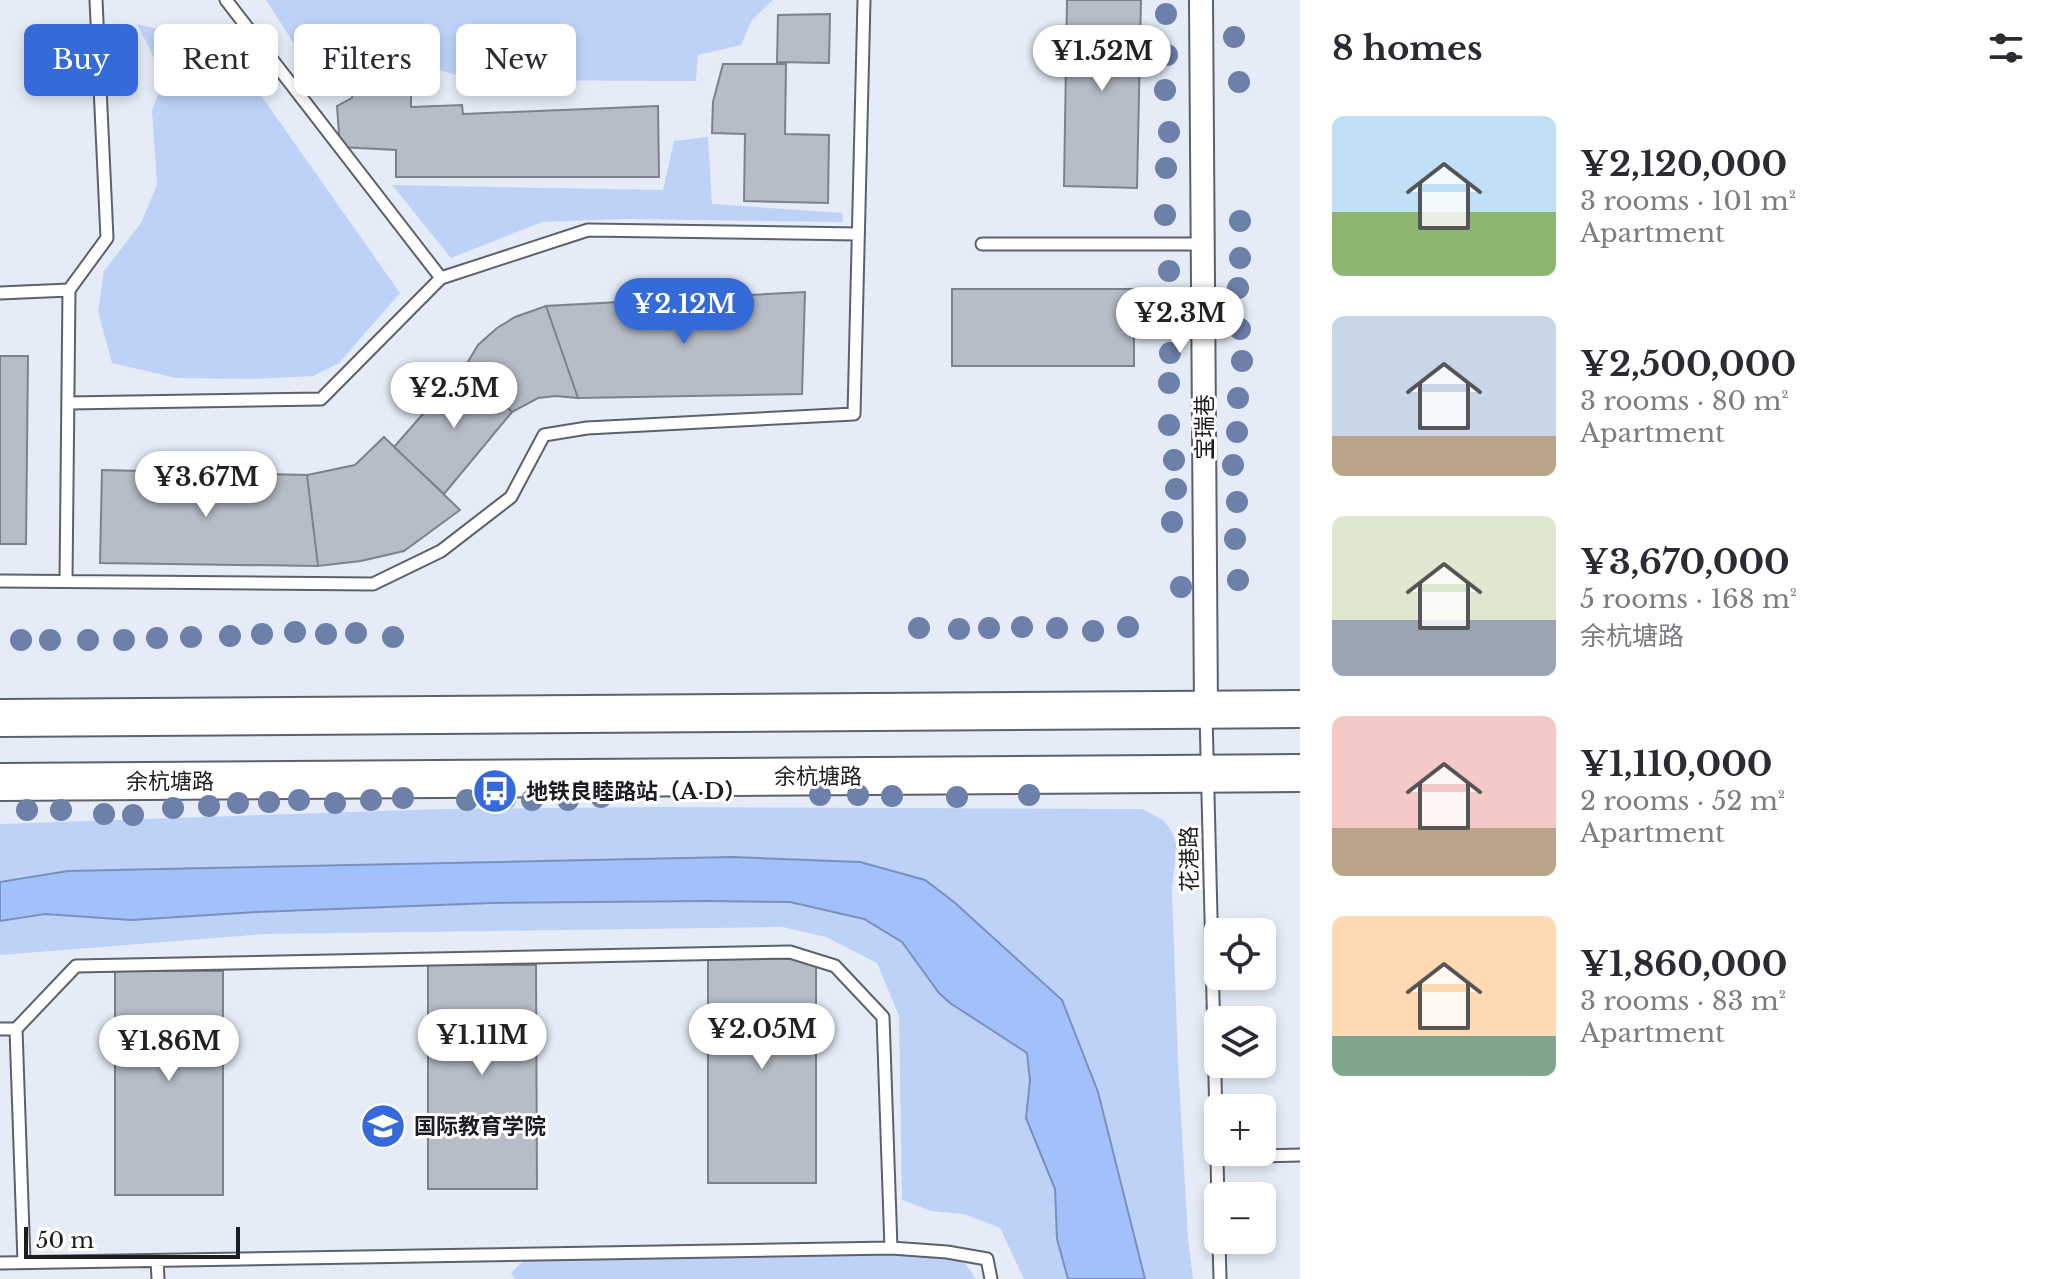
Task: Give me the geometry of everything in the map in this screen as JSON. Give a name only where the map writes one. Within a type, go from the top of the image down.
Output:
[{"type":"main road","points":[[0,718],[1300,709]]},
{"type":"main road","name":"余杭塘路","points":[[0,782],[1300,773]]},
{"type":"street","name":"宝瑞巷","points":[[1201,0],[1206,710]]},
{"type":"lane","points":[[66,581],[69,290],[107,238],[96,0]]},
{"type":"lane","points":[[226,0],[441,278]]},
{"type":"lane","points":[[0,581],[373,584],[441,551],[511,497],[544,435],[587,428],[854,414],[864,0]]},
{"type":"lane","points":[[68,403],[321,399],[441,278],[588,230],[858,234]]},
{"type":"lane","points":[[982,244],[1202,244]]},
{"type":"lane","points":[[0,293],[69,290]]},
{"type":"lane","name":"花港路","points":[[1206,710],[1215,1094]]},
{"type":"lane","points":[[24,1262],[16,1029],[76,966],[790,952],[835,966],[883,1017],[891,1248]]},
{"type":"lane","points":[[0,1029],[16,1029]]},
{"type":"lane","points":[[1276,1156],[1300,1155]]},
{"type":"lane","points":[[0,1263],[891,1248],[947,1252],[987,1259],[991,1279]]},
{"type":"lane","points":[[1219,1254],[1220,1279]]},
{"type":"lane","points":[[157,1261],[158,1279]]},
{"type":"shaded area","points":[[266,0],[773,0],[752,20],[741,45],[698,55],[696,81],[576,80],[576,24],[456,24],[456,75],[440,70],[440,24],[294,24],[294,44]]},
{"type":"shaded area","points":[[138,24],[154,28],[154,59]]},
{"type":"shaded area","points":[[157,96],[261,96],[400,293],[339,363],[313,376],[252,379],[176,378],[112,363],[98,311],[104,271],[141,223],[157,185],[152,110]]},
{"type":"shaded area","points":[[708,137],[712,204],[842,213],[843,222],[627,219],[542,222],[451,258],[392,185],[663,190],[674,141]]},
{"type":"shaded area","points":[[441,809],[1142,809],[1163,820],[1177,846],[1172,888],[1178,1061],[1193,1279],[1145,1279],[1098,1092],[1062,1000],[1034,976],[860,862],[733,857],[68,871],[0,882],[0,824]]},
{"type":"shaded area","points":[[733,857],[860,862],[925,880],[954,902],[1062,1000],[1098,1092],[1145,1279],[1068,1279],[1057,1239],[1055,1189],[1026,1118],[1030,1080],[1027,1053],[950,1003],[939,993],[902,942],[864,919],[790,902],[707,901],[491,903],[131,920],[45,914],[0,921],[0,882],[68,871]]},
{"type":"shaded area","points":[[790,902],[868,921],[903,942],[950,1003],[1027,1053],[1030,1080],[1026,1118],[1055,1189],[1058,1242],[1068,1279],[1024,1279],[1000,1228],[964,1214],[931,1211],[902,1200],[899,1016],[877,963],[826,937],[783,927],[264,934],[0,955],[0,921],[45,914],[131,920],[491,903]]},
{"type":"shaded area","points":[[936,1253],[965,1263],[976,1279],[515,1279],[511,1273],[524,1260]]},
{"type":"building","points":[[1067,0],[1141,0],[1137,188],[1064,186]]},
{"type":"building","points":[[830,14],[829,63],[777,62],[778,15]]},
{"type":"building","points":[[723,64],[786,64],[785,134],[829,135],[828,203],[744,201],[745,134],[712,133],[713,102]]},
{"type":"building","points":[[411,96],[411,107],[462,105],[463,114],[658,106],[659,177],[396,177],[396,150],[340,147],[337,106],[352,98]]},
{"type":"building","points":[[952,289],[1134,289],[1134,366],[952,366]]},
{"type":"building","points":[[805,292],[802,394],[578,398],[546,306]]},
{"type":"building","points":[[546,306],[578,398],[538,398],[512,412],[466,365],[478,345],[497,328],[515,317]]},
{"type":"building","points":[[0,356],[28,356],[26,544],[0,544]]},
{"type":"building","points":[[466,365],[512,412],[444,494],[394,447]]},
{"type":"building","points":[[384,437],[460,510],[404,551],[361,561],[318,566],[307,475],[355,465]]},
{"type":"building","points":[[102,470],[307,475],[318,566],[100,563]]},
{"type":"building","points":[[708,959],[816,959],[816,1183],[708,1183]]},
{"type":"building","points":[[428,965],[536,965],[537,1189],[428,1189]]},
{"type":"building","points":[[115,971],[223,971],[223,1195],[115,1195]]},
{"type":"place","name":"地铁良睦路站（A·D）","points":[[495,791]]},
{"type":"place","name":"国际教育学院","points":[[383,1126]]}]
